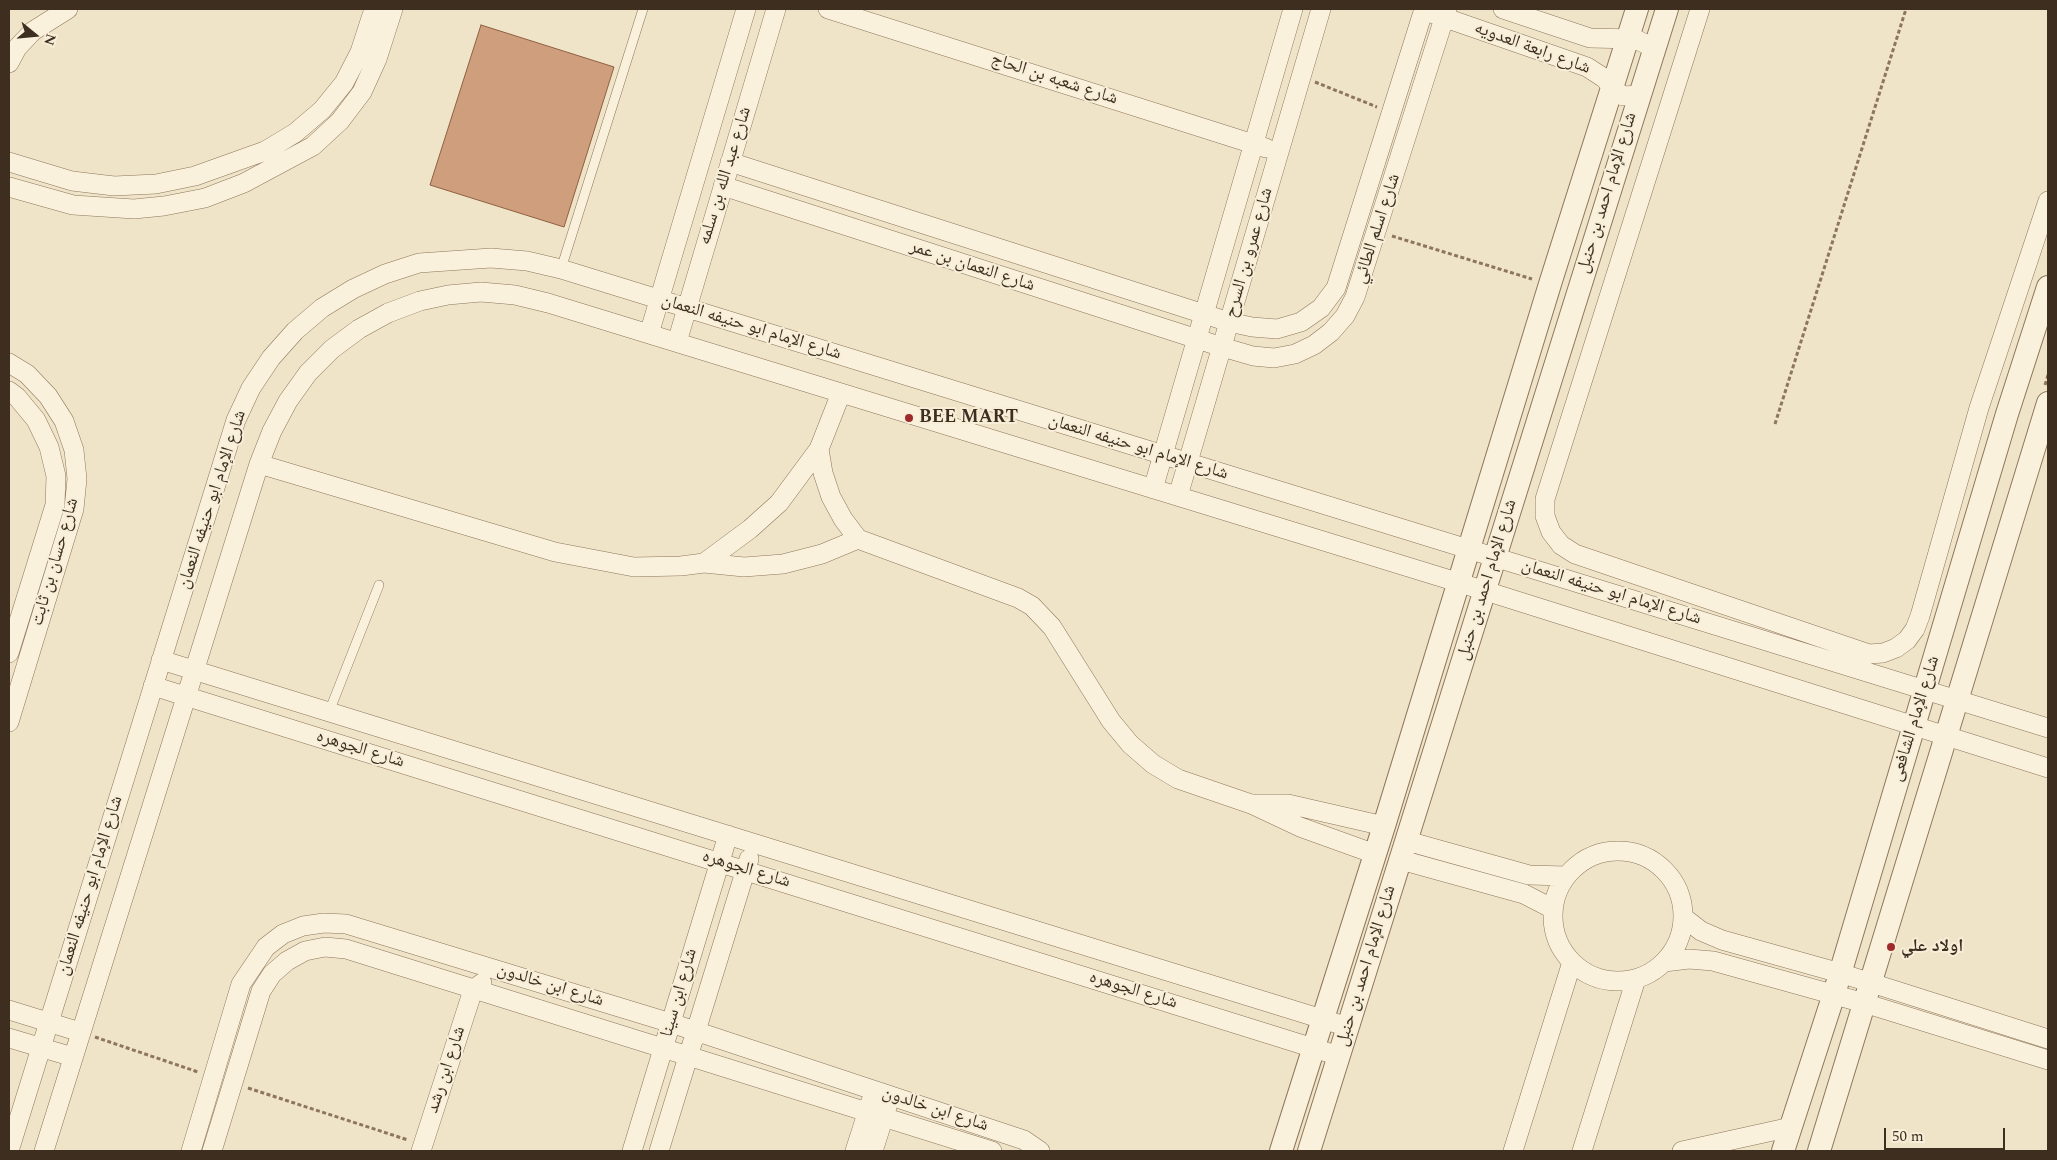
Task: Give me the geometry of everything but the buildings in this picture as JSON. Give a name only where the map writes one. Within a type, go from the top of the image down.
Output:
[{"type":"street","points":[[9,63],[17,48],[33,31],[68,9]]},
{"type":"street","points":[[9,162],[72,181],[131,186],[156,184],[195,176],[265,150],[295,133],[322,110],[344,83],[360,52],[374,9]]},
{"type":"street","points":[[9,187],[73,204],[134,209],[164,206],[205,198],[244,183],[313,146],[340,121],[362,92],[377,59],[393,9]]},
{"type":"street","name":"شارع عبد الله بن سلمه","points":[[649,334],[746,9]]},
{"type":"street","name":"شارع عبد الله بن سلمه","points":[[676,342],[776,9]]},
{"type":"street","name":"شارع شعبه بن الحاج","points":[[828,9],[1279,152]]},
{"type":"street","name":"شارع عمرو بن السرح","points":[[1153,489],[1293,9]]},
{"type":"street","name":"شارع عمرو بن السرح","points":[[1178,496],[1321,9]]},
{"type":"street","name":"شارع رابعة العدويه","points":[[1422,9],[1446,13],[1587,67],[1623,96],[1639,95]]},
{"type":"street","name":"شارع اسلم الطائي","points":[[1229,322],[1252,328],[1277,329],[1301,322],[1322,308],[1336,288],[1392,112],[1422,9]]},
{"type":"street","name":"شارع رابعة العدويه","points":[[1503,9],[1590,38],[1628,38],[1642,42],[1654,51]]},
{"type":"street","name":"شارع الإمام احمد بن حنبل","points":[[1281,1151],[1384,826],[1467,549],[1637,9]]},
{"type":"street","name":"شارع الإمام احمد بن حنبل","points":[[1309,1151],[1667,9]]},
{"type":"street","points":[[1700,9],[1545,499],[1545,516],[1551,532],[1561,545],[1575,554],[1869,654],[1883,653],[1901,644],[1915,629],[1979,408],[2048,201]]},
{"type":"street","name":"شارع اسلم الطائي","points":[[1222,348],[1253,356],[1274,358],[1295,354],[1314,345],[1326,336],[1345,316],[1355,297],[1378,232],[1446,13]]},
{"type":"street","name":"شارع النعمان بن عمر","points":[[730,162],[1229,322]]},
{"type":"street","name":"شارع النعمان بن عمر","points":[[723,186],[1222,348]]},
{"type":"street","name":"شارع الإمام ابو حنيفه النعمان","points":[[10,1151],[236,420],[251,388],[271,358],[295,332],[322,308],[352,289],[385,274],[419,263],[491,258],[526,261],[561,269],[2048,728]]},
{"type":"street","name":"شارع الإمام الشافعى","points":[[1783,1151],[1834,994],[1995,452],[2048,287]]},
{"type":"street","name":"شارع الإمام ابو حنيفه النعمان","points":[[44,1151],[259,464],[272,431],[288,401],[308,373],[332,349],[359,329],[388,312],[420,301],[448,295],[482,292],[515,295],[548,303],[1457,582],[2048,768]]},
{"type":"street","name":"شارع حسان بن ثابت","points":[[9,363],[27,374],[48,396],[64,421],[74,450],[77,472],[74,509],[9,722]]},
{"type":"street","name":"شارع حسان بن ثابت","points":[[9,391],[17,397],[36,420],[49,447],[56,476],[55,506],[9,654]]},
{"type":"street","points":[[704,563],[750,529],[779,502],[820,449],[841,393]]},
{"type":"street","name":"شارع الإمام الشافعى","points":[[1819,1151],[2048,403]]},
{"type":"street","points":[[1979,408],[1995,416],[2007,414]]},
{"type":"street","points":[[1969,444],[1981,441],[1987,443],[1995,452]]},
{"type":"street","points":[[820,449],[823,473],[831,497],[843,519],[858,539],[1018,598],[1032,606],[1052,627],[1112,721],[1130,744],[1152,764],[1178,779],[1251,804],[1292,824],[1375,854]]},
{"type":"street","points":[[259,464],[555,552],[634,567],[665,568],[704,563],[744,567],[783,564],[822,554],[858,539]]},
{"type":"street","points":[[18,626],[37,632]]},
{"type":"street","name":"شارع الجوهره","points":[[161,660],[1348,1027]]},
{"type":"street","name":"شارع الجوهره","points":[[153,686],[1339,1056]]},
{"type":"street","points":[[1251,804],[1288,804],[1384,826]]},
{"type":"street","name":"شارع ابن سينا","points":[[632,1151],[728,835]]},
{"type":"street","name":"شارع ابن سينا","points":[[659,1151],[754,843]]},
{"type":"street","points":[[1404,850],[1529,875],[1566,876]]},
{"type":"street","points":[[1404,850],[1524,894],[1553,909]]},
{"type":"street","points":[[1620,851],[1639,854],[1657,864],[1671,879],[1680,897],[1683,917],[1678,941],[1664,962],[1651,972],[1636,979],[1622,981],[1595,977],[1572,962],[1560,946],[1554,928],[1553,909],[1558,891],[1566,876],[1581,862],[1599,853],[1620,851]]},
{"type":"street","points":[[1683,917],[1701,931],[1722,940],[1872,982],[2048,1039]]},
{"type":"street","name":"شارع ابن خالدون","points":[[191,1151],[241,984],[266,948],[283,934],[303,926],[324,923],[346,924],[671,1024],[1024,1140],[1040,1151]]},
{"type":"street","name":"شارع ابن خالدون","points":[[212,1151],[261,992],[272,974],[287,960],[305,952],[326,947],[346,949],[688,1058],[992,1151]]},
{"type":"street","points":[[1664,962],[1689,959],[1713,961],[1834,994],[2048,1060]]},
{"type":"street","points":[[1513,1151],[1572,962]]},
{"type":"street","name":"شارع ابن رشد","points":[[422,1148],[473,990],[482,983],[486,972],[478,965]]},
{"type":"street","points":[[1582,1151],[1636,979]]},
{"type":"street","points":[[9,1010],[80,1032]]},
{"type":"street","points":[[9,1038],[72,1057]]},
{"type":"street","points":[[213,1077],[233,1083]]},
{"type":"street","points":[[856,1151],[875,1115],[882,1093]]},
{"type":"street","points":[[873,1151],[875,1115]]},
{"type":"street","points":[[1682,1151],[1791,1126]]},
{"type":"lane","points":[[561,269],[643,9]]},
{"type":"lane","points":[[329,712],[379,585]]},
{"type":"path","points":[[1775,424],[1906,9]]},
{"type":"path","points":[[1301,76],[1392,112]]},
{"type":"path","points":[[1378,232],[1550,284]]},
{"type":"path","points":[[80,1032],[213,1077]]},
{"type":"path","points":[[233,1083],[422,1148]]},
{"type":"place","name":"BEE MART","points":[[909,418]]},
{"type":"place","name":"اولاد علي","points":[[1891,947]]}]
